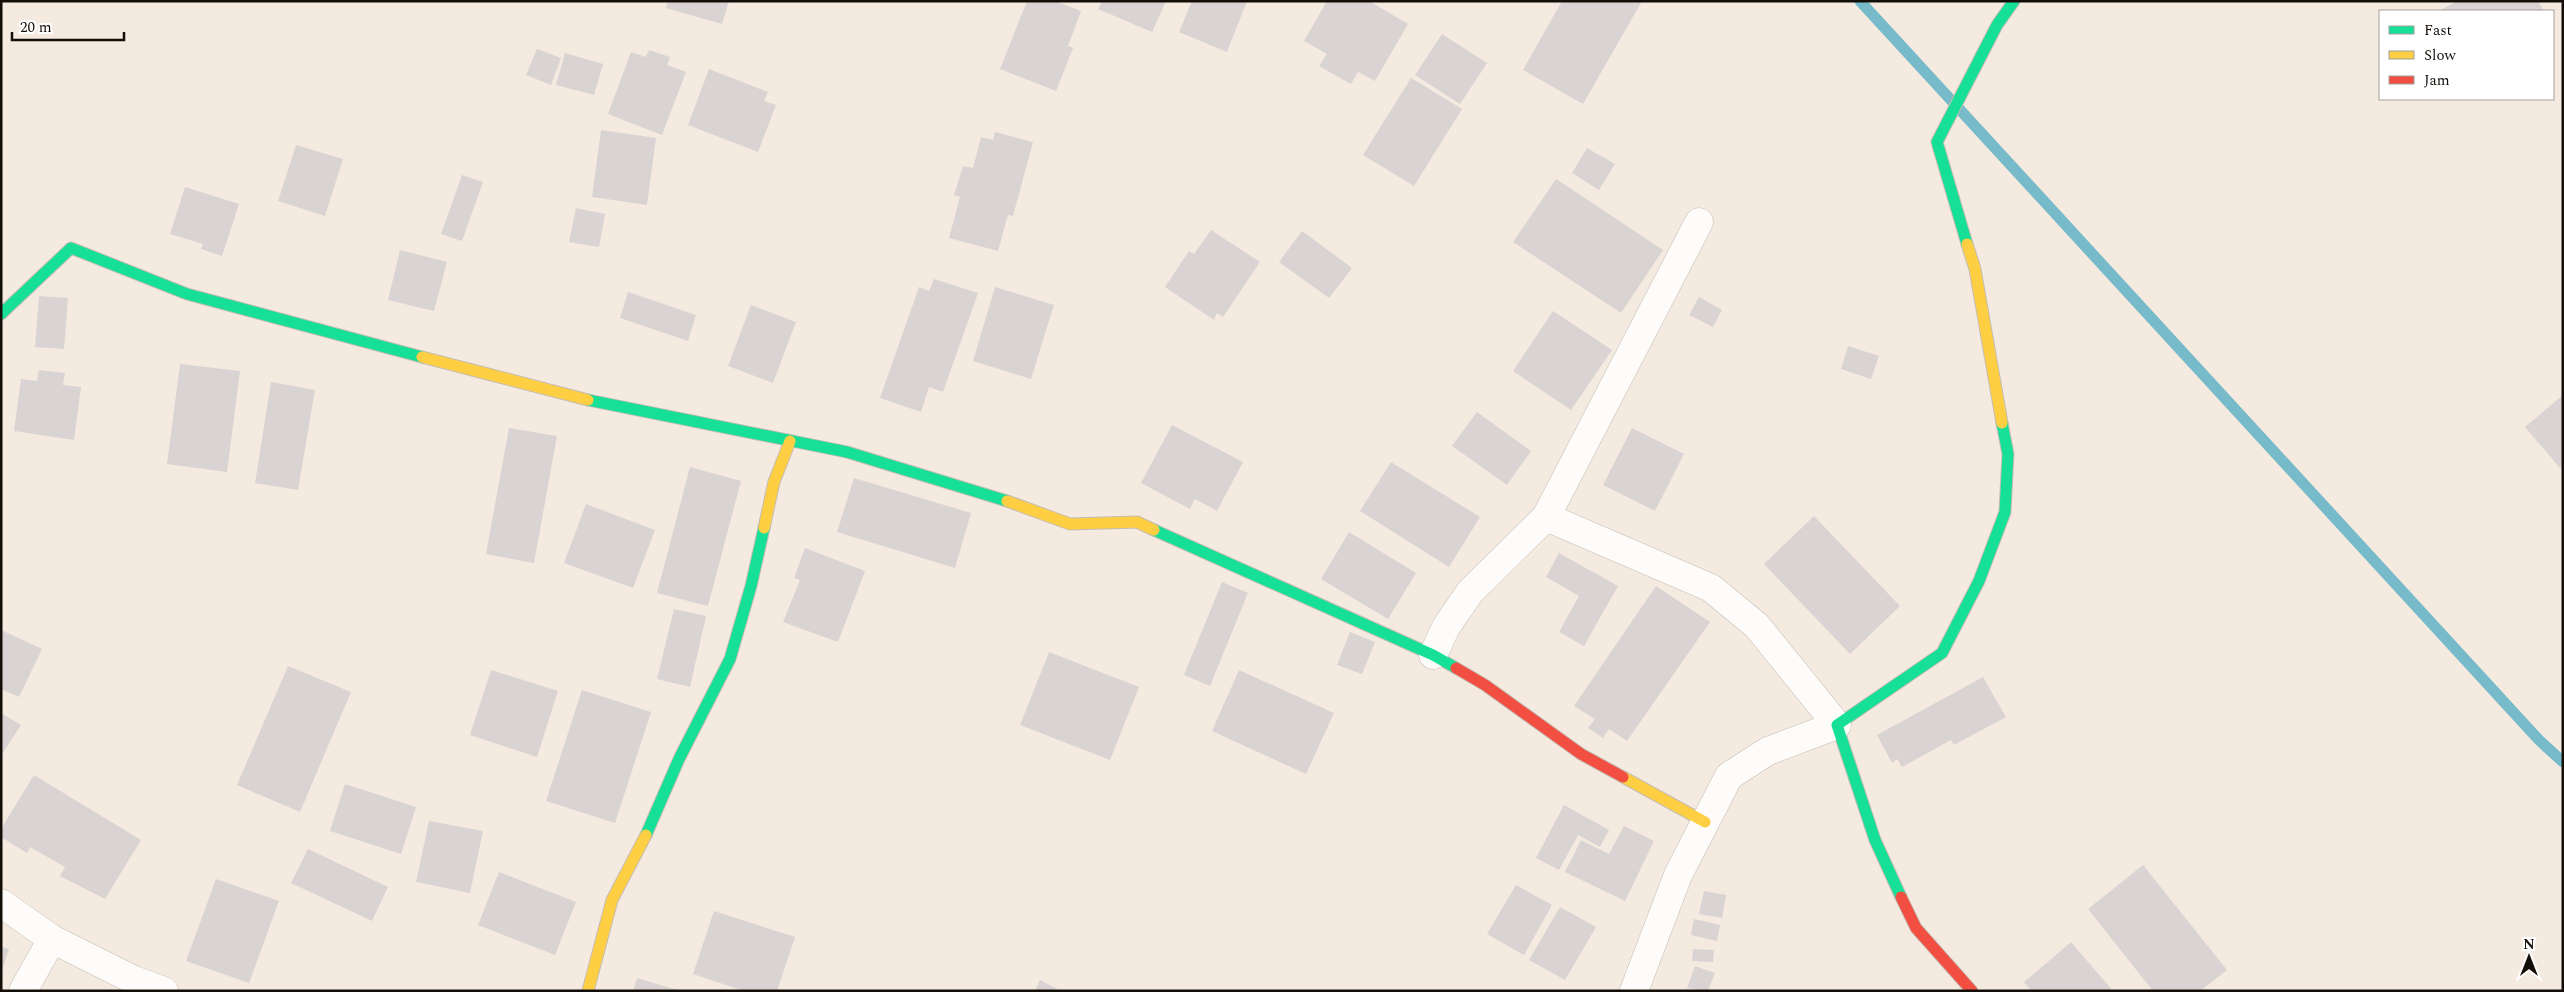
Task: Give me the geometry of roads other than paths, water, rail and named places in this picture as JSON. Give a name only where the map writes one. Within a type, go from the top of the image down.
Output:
[{"type":"street","points":[[1634,991],[1678,875],[1729,776],[1768,751],[1837,725],[1942,653],[1978,581],[2005,512],[2008,454],[1975,269],[1937,142],[1996,25],[2014,1]]},
{"type":"street","points":[[1433,655],[1446,627],[1470,592],[1546,517],[1699,222]]},
{"type":"street","points":[[1,314],[71,248],[187,294],[545,391],[847,452],[1070,524],[1137,522],[1433,655],[1486,685],[1582,754],[1705,822]]},
{"type":"street","points":[[588,991],[612,900],[649,829],[679,760],[730,659],[751,586],[774,482],[790,441]]},
{"type":"street","points":[[1546,517],[1711,588],[1757,626],[1837,725],[1875,840],[1916,928],[1972,991]]},
{"type":"street","points":[[1,903],[52,939],[134,980],[164,991]]},
{"type":"street","points":[[23,991],[52,939]]},
{"type":"waterway","points":[[1860,1],[2539,740],[2563,762]]}]
